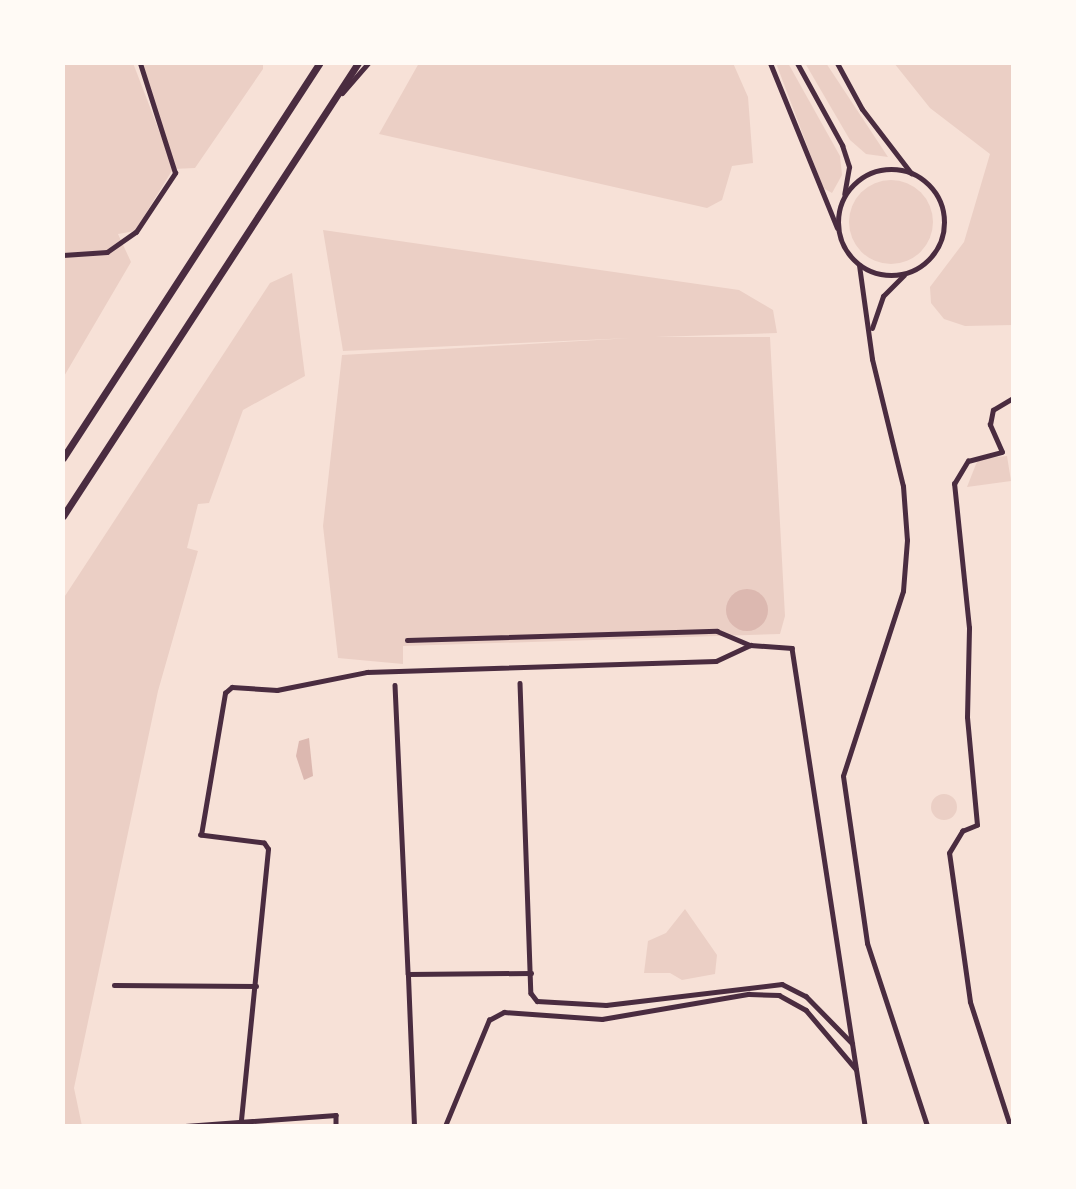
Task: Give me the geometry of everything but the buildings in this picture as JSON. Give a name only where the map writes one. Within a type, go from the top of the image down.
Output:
[{"type":"highway","points":[[63,458],[320,63]]},
{"type":"highway","points":[[63,516],[358,63]]},
{"type":"street","points":[[63,255],[107,252],[136,232],[175,173],[140,63]]},
{"type":"street","points":[[328,109],[368,63]]},
{"type":"street","points":[[770,63],[839,232],[859,265],[870,334],[898,460],[907,540],[902,591],[843,776],[867,943],[927,1126]]},
{"type":"street","points":[[797,63],[846,159],[839,232]]},
{"type":"street","points":[[837,63],[862,109],[911,173],[932,188],[944,221],[934,254],[906,274],[883,296],[870,334]]},
{"type":"street","points":[[844,198],[868,174],[911,173]]},
{"type":"street","points":[[859,265],[886,275],[906,274]]},
{"type":"street","points":[[1010,1126],[970,1002],[949,853],[962,831],[977,825],[967,717],[969,628],[954,484],[968,461],[1002,452],[990,425],[993,410],[1013,398]]},
{"type":"street","points":[[407,640],[717,631],[750,645],[792,648],[865,1126]]},
{"type":"street","points":[[241,1120],[268,849],[264,843],[201,835],[225,693],[232,687],[277,690],[367,672],[716,661],[750,645]]},
{"type":"street","points":[[520,683],[531,973],[537,1001],[606,1005],[733,985],[782,984],[806,996],[852,1044]]},
{"type":"street","points":[[395,685],[414,1126]]},
{"type":"street","points":[[408,974],[531,973]]},
{"type":"street","points":[[114,985],[256,986]]},
{"type":"street","points":[[445,1126],[489,1020],[504,1012],[602,1019],[749,994],[779,995],[806,1010],[857,1070]]},
{"type":"street","points":[[185,1126],[336,1115],[336,1126]]},
{"type":"shaded area","points":[[63,63],[133,63],[171,162],[141,63],[263,63],[263,69],[195,168],[173,169],[135,231],[118,234],[131,262],[63,378]]},
{"type":"shaded area","points":[[419,63],[733,63],[748,97],[753,163],[732,166],[722,200],[707,208],[379,134]]},
{"type":"shaded area","points":[[776,63],[788,63],[840,156],[842,175],[832,193],[823,188]]},
{"type":"shaded area","points":[[805,63],[826,63],[888,157],[866,154],[850,140]]},
{"type":"shaded area","points":[[894,63],[1013,63],[1013,325],[965,326],[944,319],[931,303],[930,287],[964,242],[990,154],[930,108]]},
{"type":"shaded area","points":[[891,180],[907,183],[921,192],[930,206],[933,222],[930,238],[921,252],[907,261],[891,264],[875,261],[861,252],[852,238],[849,222],[852,206],[861,192],[875,183]]},
{"type":"shaded area","points":[[323,230],[739,290],[773,310],[777,333],[655,337],[770,337],[785,616],[780,634],[403,646],[403,664],[338,658],[323,526],[342,355],[631,338],[343,351]]},
{"type":"shaded area","points":[[292,273],[305,376],[243,410],[209,503],[198,504],[187,548],[198,551],[158,691],[74,1088],[82,1126],[63,1126],[63,599],[270,283]]},
{"type":"shaded area","points":[[1007,456],[1011,481],[967,487],[978,459]]},
{"type":"shaded area","points":[[747,589],[762,595],[768,610],[762,625],[747,631],[732,625],[726,610],[732,595]]},
{"type":"shaded area","points":[[309,738],[313,776],[304,780],[296,756],[299,741]]},
{"type":"shaded area","points":[[944,794],[953,798],[957,807],[953,816],[944,820],[935,816],[931,807],[935,798]]},
{"type":"shaded area","points":[[685,909],[717,955],[715,974],[682,980],[670,973],[644,973],[648,941],[666,933]]}]
